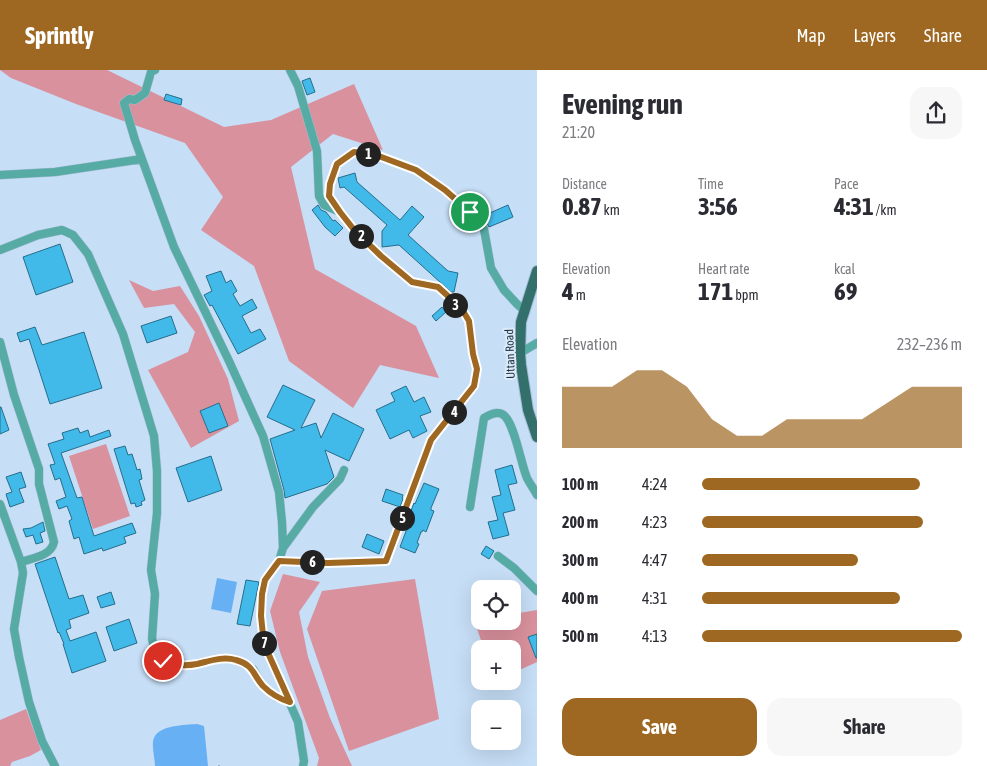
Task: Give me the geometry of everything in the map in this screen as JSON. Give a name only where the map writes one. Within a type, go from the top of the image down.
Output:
[{"type":"main road","name":"Uttan Road","points":[[537,271],[521,322],[520,353],[528,410],[537,437]]},
{"type":"street","points":[[155,70],[151,72],[145,93],[135,100],[129,99],[124,103],[174,247],[263,436],[279,492],[284,548]]},
{"type":"street","points":[[290,70],[298,86],[317,151],[319,196],[324,205],[340,212]]},
{"type":"street","points":[[279,561],[328,563],[386,561],[431,440],[474,386],[477,369],[469,321],[463,311],[453,304],[449,297],[438,287],[412,282],[355,231],[329,196],[330,184],[337,164],[354,152],[376,155],[416,170],[445,190],[470,212],[484,229],[492,268],[504,290],[525,310]]},
{"type":"street","points":[[0,175],[55,172],[142,159]]},
{"type":"street","points":[[0,250],[38,234],[62,230],[73,235],[88,254],[123,334],[154,436],[158,513],[152,570],[155,594],[152,639],[155,650],[163,661],[172,665],[195,664],[217,659],[235,659],[252,669],[262,685],[276,697],[290,702]]},
{"type":"street","points":[[0,342],[14,395],[39,468],[39,484],[54,542],[53,547],[47,553],[21,562]]},
{"type":"street","points":[[520,353],[537,342]]},
{"type":"street","points":[[470,507],[484,418],[494,413],[501,413],[508,418],[527,478],[537,495]]},
{"type":"street","points":[[303,766],[304,761],[298,722],[264,644],[261,616],[262,594],[265,580],[279,561],[284,548],[313,507],[340,479],[344,470]]},
{"type":"street","points":[[0,504],[21,562],[22,578],[14,629],[19,657],[29,702],[42,741],[55,766]]},
{"type":"street","points":[[498,556],[514,568],[537,591]]},
{"type":"shaded area","points":[[0,70],[107,70],[224,127],[271,120],[354,84],[383,150],[333,134],[291,167],[315,269],[416,326],[439,378],[380,365],[353,408],[289,361],[254,266],[201,230],[223,197],[185,143],[76,104],[11,78]]},
{"type":"shaded area","points":[[129,280],[153,291],[180,286],[199,316],[228,379],[239,421],[191,448],[148,370],[188,352],[195,332],[174,304],[144,308]]},
{"type":"shaded area","points":[[106,444],[130,516],[93,529],[69,456]]},
{"type":"shaded area","points":[[283,574],[320,582],[299,612],[308,657],[330,718],[352,766],[317,766],[319,758],[280,652],[270,611]]},
{"type":"shaded area","points":[[415,579],[439,719],[349,751],[307,629],[322,591]]},
{"type":"shaded area","points":[[537,610],[537,662],[521,669],[521,640],[481,640],[477,630],[521,630],[521,613]]},
{"type":"shaded area","points":[[26,709],[41,750],[12,762],[10,766],[0,766],[0,720]]},
{"type":"water","points":[[217,578],[237,582],[231,613],[211,609]]},
{"type":"water","points":[[197,724],[204,726],[208,766],[155,766],[154,738],[161,730],[179,725]]},
{"type":"building","points":[[310,78],[315,92],[307,95],[302,81]]},
{"type":"building","points":[[166,94],[182,99],[181,105],[164,100]]},
{"type":"building","points":[[355,173],[357,182],[400,220],[412,206],[424,217],[408,235],[448,271],[458,273],[454,292],[451,292],[399,245],[382,247],[382,231],[387,225],[344,187],[340,188],[338,178]]},
{"type":"building","points":[[318,205],[321,210],[326,212],[333,221],[335,220],[343,228],[335,236],[325,227],[312,210]]},
{"type":"building","points":[[508,205],[513,217],[489,227],[483,216]]},
{"type":"building","points":[[60,244],[73,282],[36,295],[23,257]]},
{"type":"building","points":[[221,271],[226,283],[231,280],[237,291],[233,294],[240,306],[252,299],[257,308],[242,316],[251,333],[260,329],[266,339],[238,354],[212,305],[210,306],[204,295],[212,291],[206,276]]},
{"type":"building","points":[[442,307],[446,312],[436,321],[432,316]]},
{"type":"building","points":[[171,316],[177,333],[147,343],[141,326]]},
{"type":"building","points":[[35,327],[42,345],[84,332],[102,388],[50,404],[29,339],[20,342],[17,333]]},
{"type":"building","points":[[283,385],[315,400],[301,428],[316,423],[321,438],[333,413],[364,429],[349,461],[325,450],[334,477],[327,484],[285,498],[270,439],[295,430],[267,417]]},
{"type":"building","points":[[406,386],[414,402],[424,397],[431,412],[420,416],[427,431],[413,438],[409,430],[390,439],[376,410],[395,401],[391,393]]},
{"type":"building","points":[[219,403],[228,426],[209,433],[200,411]]},
{"type":"building","points":[[0,407],[9,430],[0,434]]},
{"type":"building","points":[[78,428],[80,433],[88,430],[90,437],[109,430],[111,436],[61,453],[77,498],[82,497],[94,536],[132,523],[136,533],[124,537],[126,543],[103,551],[102,548],[84,554],[79,537],[74,539],[69,521],[72,519],[67,506],[59,509],[56,501],[66,497],[60,478],[55,480],[50,465],[55,464],[48,444],[64,439],[62,433]]},
{"type":"building","points":[[125,446],[128,455],[132,454],[137,470],[140,469],[142,479],[139,480],[145,500],[141,502],[142,505],[136,507],[135,503],[131,504],[114,449]]},
{"type":"building","points":[[211,456],[222,490],[188,502],[176,468]]},
{"type":"building","points":[[512,465],[517,483],[508,485],[515,510],[503,513],[509,535],[493,539],[488,522],[498,520],[492,497],[501,495],[495,470]]},
{"type":"building","points":[[21,472],[26,487],[19,489],[24,502],[10,507],[6,494],[12,492],[6,477]]},
{"type":"building","points":[[424,483],[439,489],[431,508],[434,511],[426,532],[423,530],[421,532],[415,553],[400,547],[408,526],[406,524]]},
{"type":"building","points":[[386,489],[403,495],[400,507],[382,501]]},
{"type":"building","points":[[43,522],[45,531],[40,533],[43,542],[36,544],[33,535],[26,537],[23,529],[31,528]]},
{"type":"building","points":[[367,534],[384,541],[379,554],[362,547]]},
{"type":"building","points":[[486,546],[494,551],[489,559],[481,554]]},
{"type":"building","points":[[55,557],[69,599],[83,595],[89,613],[69,620],[71,628],[66,630],[70,641],[96,632],[106,661],[72,673],[64,644],[58,633],[35,564]]},
{"type":"building","points":[[246,580],[259,582],[250,626],[237,624]]},
{"type":"building","points":[[111,592],[115,604],[101,608],[97,597]]},
{"type":"building","points":[[129,619],[137,643],[114,651],[106,627]]},
{"type":"building","points":[[537,634],[537,658],[536,658],[528,637]]},
{"type":"route","points":[[163,661],[172,665],[195,664],[217,659],[235,659],[252,669],[262,685],[276,697],[290,702],[264,644],[261,616],[265,580],[279,561],[328,563],[386,561],[431,440],[474,386],[477,369],[469,321],[463,311],[453,304],[449,297],[438,287],[412,282],[355,231],[329,196],[330,184],[337,164],[354,152],[376,155],[416,170],[445,190],[470,212]]}]
